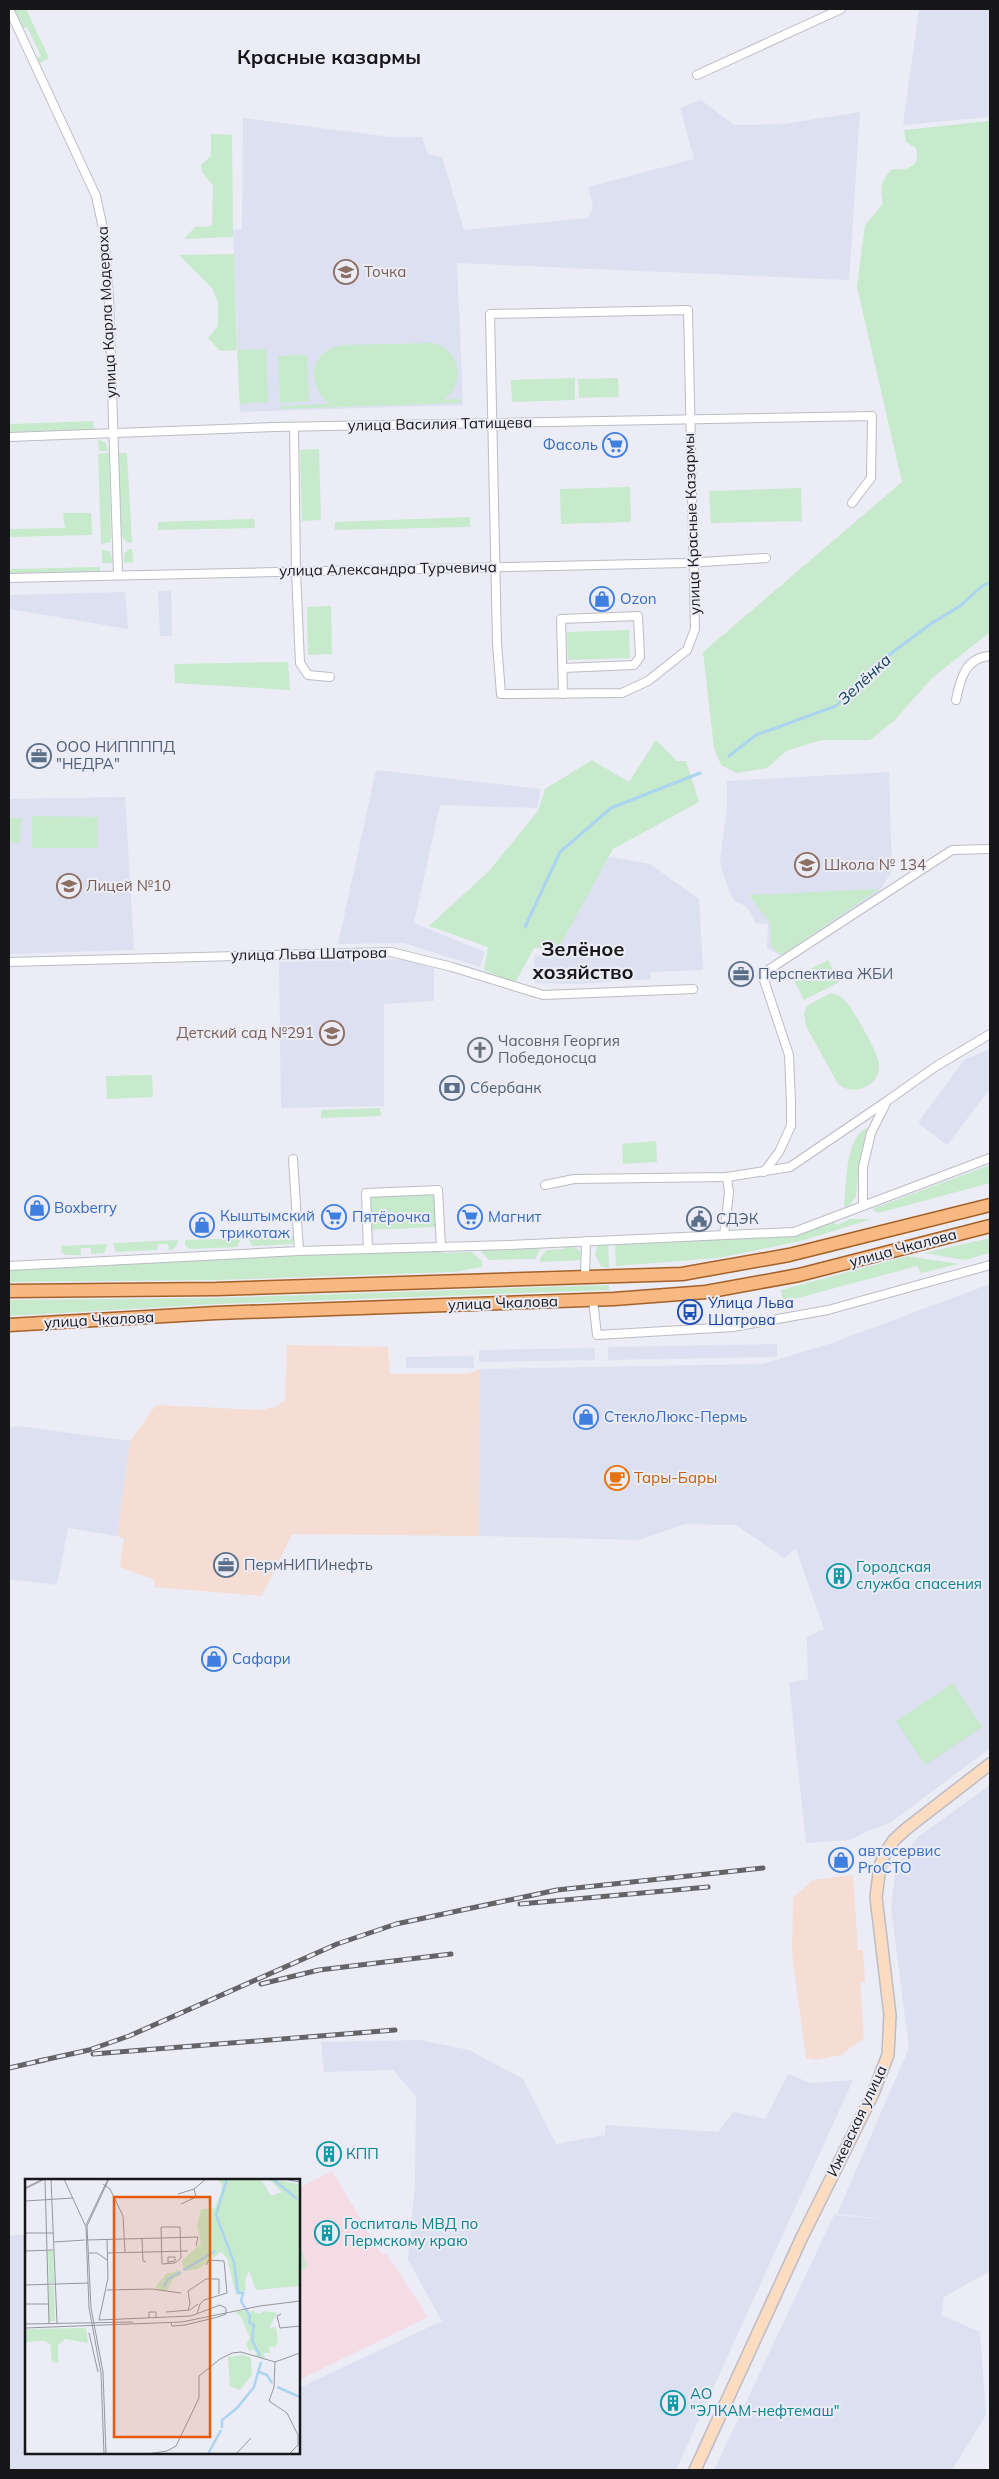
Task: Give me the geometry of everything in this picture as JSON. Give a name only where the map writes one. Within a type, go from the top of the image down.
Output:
[{"type":"main road","name":"улица Чкалова","points":[[9,1291],[216,1289],[682,1274],[726,1268],[788,1255],[990,1205]]},
{"type":"main road","name":"улица Чкалова","points":[[9,1325],[206,1314],[593,1300],[706,1292],[799,1275],[990,1226]]},
{"type":"street","name":"улица Карла Модераха","points":[[9,9],[88,178],[100,210],[109,297],[118,574]]},
{"type":"street","points":[[697,75],[841,9]]},
{"type":"street","name":"улица Красные Казармы","points":[[493,423],[490,314],[688,310],[695,629],[687,650],[636,688],[622,693],[563,694]]},
{"type":"street","name":"улица Василия Татищева","points":[[9,437],[294,427],[872,416],[871,478],[852,503]]},
{"type":"street","points":[[493,423],[501,694],[563,694],[561,619],[638,616],[640,657],[634,665],[563,668]]},
{"type":"street","points":[[294,427],[296,571],[300,663],[308,675],[330,676]]},
{"type":"street","name":"улица Александра Турчевича","points":[[9,578],[694,562],[766,558]]},
{"type":"street","points":[[956,700],[961,677],[970,664],[980,656],[990,656]]},
{"type":"street","points":[[764,1172],[779,1152],[791,1126],[791,1103],[789,1055],[762,974],[952,850],[990,849]]},
{"type":"street","name":"улица Льва Шатрова","points":[[9,962],[391,952],[452,967],[543,995],[693,989]]},
{"type":"street","points":[[545,1185],[574,1179],[727,1177],[790,1167],[935,1067],[990,1034]]},
{"type":"street","points":[[863,1206],[862,1167],[871,1133],[887,1101]]},
{"type":"street","points":[[9,1266],[299,1251],[794,1232],[990,1158]]},
{"type":"street","points":[[293,1159],[299,1251]]},
{"type":"street","points":[[724,1235],[729,1193],[727,1177]]},
{"type":"street","points":[[368,1249],[366,1193],[384,1192],[438,1190],[441,1246]]},
{"type":"street","points":[[585,1277],[586,1241]]},
{"type":"street","points":[[593,1300],[597,1335],[733,1327],[828,1310],[990,1265]]},
{"type":"street","name":"Ижевская улица","points":[[695,2470],[806,2229],[872,2096],[888,2055],[890,2015],[876,1897],[880,1866],[894,1840],[990,1764]]},
{"type":"shaded area","points":[[919,9],[990,9],[990,117],[903,125]]},
{"type":"shaded area","points":[[701,100],[734,125],[784,124],[860,112],[849,280],[457,263],[463,405],[240,412],[233,230],[242,229],[243,118],[391,137],[422,137],[428,154],[442,157],[464,230],[588,218],[593,208],[588,187],[694,159],[680,108]]},
{"type":"shaded area","points":[[158,591],[171,591],[172,636],[160,636]]},
{"type":"shaded area","points":[[125,592],[128,629],[9,609],[9,595]]},
{"type":"shaded area","points":[[376,770],[541,789],[537,808],[440,805],[414,923],[485,952],[480,967],[404,943],[338,944]]},
{"type":"shaded area","name":"Школа № 134","points":[[889,772],[892,871],[878,893],[782,956],[767,948],[768,924],[756,923],[747,907],[733,900],[722,871],[720,859],[727,808],[727,781]]},
{"type":"shaded area","name":"Лицей №10","points":[[125,797],[134,950],[9,954],[9,799]]},
{"type":"shaded area","points":[[612,857],[650,864],[699,899],[703,970],[651,972],[651,979],[579,984],[535,983],[534,956],[542,955],[591,864]]},
{"type":"shaded area","name":"Детский сад №291","points":[[374,959],[407,960],[434,968],[434,1001],[384,1004],[384,1106],[281,1108],[279,962]]},
{"type":"shaded area","points":[[990,1049],[990,1089],[947,1145],[918,1123],[964,1060]]},
{"type":"shaded area","points":[[990,1284],[990,1748],[890,1823],[850,1840],[806,1843],[789,1683],[808,1679],[807,1637],[824,1629],[796,1549],[784,1558],[736,1525],[685,1524],[639,1540],[479,1536],[480,1369],[763,1364],[832,1343]]},
{"type":"shaded area","points":[[777,1344],[777,1357],[608,1360],[608,1347]]},
{"type":"shaded area","points":[[287,1345],[388,1347],[390,1374],[468,1374],[480,1369],[479,1536],[292,1534],[262,1596],[154,1587],[155,1580],[120,1567],[124,1538],[117,1536],[130,1441],[156,1405],[262,1410],[277,1406],[285,1400]]},
{"type":"shaded area","points":[[595,1348],[595,1360],[479,1362],[479,1350]]},
{"type":"shaded area","points":[[474,1356],[474,1368],[406,1368],[406,1357]]},
{"type":"shaded area","points":[[18,1426],[130,1441],[117,1536],[68,1528],[57,1585],[9,1579],[9,1428]]},
{"type":"shaded area","points":[[990,1785],[990,2271],[944,2297],[941,2315],[980,2332],[986,2415],[952,2470],[714,2470],[834,2215],[905,2221],[837,2214],[909,2048],[891,1908],[896,1865],[918,1837]]},
{"type":"shaded area","points":[[853,1875],[858,1950],[863,1950],[865,1982],[860,1983],[864,2038],[841,2055],[816,2060],[806,2058],[792,1952],[793,1898],[813,1880]]},
{"type":"shaded area","points":[[420,2040],[469,2050],[523,2079],[556,2144],[605,2135],[605,2125],[718,2132],[733,2112],[765,2119],[788,2074],[811,2083],[853,2080],[676,2470],[9,2470],[9,2236],[25,2234],[25,2454],[300,2454],[300,2388],[442,2321],[408,2260],[415,2184],[416,2096],[393,2070],[324,2072],[321,2042]]},
{"type":"shaded area","points":[[332,2171],[382,2255],[386,2253],[428,2317],[300,2380],[300,2187]]},
{"type":"green space","points":[[14,9],[26,9],[49,58],[40,63],[37,58],[41,56],[27,27],[23,28]]},
{"type":"green space","points":[[990,121],[990,632],[932,678],[895,720],[870,740],[823,740],[786,751],[767,768],[736,773],[721,765],[714,748],[703,652],[902,482],[857,287],[865,225],[883,204],[882,185],[888,173],[892,169],[908,168],[915,164],[916,148],[906,142],[904,130]]},
{"type":"green space","points":[[211,134],[232,135],[233,237],[184,239],[195,227],[212,226],[213,185],[202,172],[201,165],[211,156]]},
{"type":"green space","points":[[234,254],[237,350],[220,351],[208,338],[218,326],[218,302],[212,288],[179,255]]},
{"type":"green space","points":[[433,343],[450,353],[455,360],[457,368],[456,385],[444,400],[461,399],[461,403],[281,409],[281,406],[330,404],[317,387],[314,369],[317,361],[323,354],[332,348],[343,345]]},
{"type":"green space","points":[[266,349],[268,402],[240,404],[237,350]]},
{"type":"green space","points":[[307,355],[309,401],[280,403],[278,356]]},
{"type":"green space","points":[[575,378],[575,400],[512,402],[511,380]]},
{"type":"green space","points":[[618,378],[619,397],[579,398],[578,379]]},
{"type":"green space","points":[[93,421],[94,429],[9,432],[9,424]]},
{"type":"green space","points":[[98,439],[106,443],[108,451],[99,451]]},
{"type":"green space","points":[[319,449],[321,520],[302,521],[300,450]]},
{"type":"green space","points":[[109,453],[111,537],[110,542],[101,544],[98,454]]},
{"type":"green space","points":[[118,453],[127,453],[132,543],[126,542],[122,536]]},
{"type":"green space","points":[[630,487],[631,522],[561,524],[560,489]]},
{"type":"green space","points":[[801,488],[802,521],[711,523],[709,491]]},
{"type":"green space","points":[[63,513],[91,513],[92,535],[9,537],[9,529],[65,528]]},
{"type":"green space","points":[[470,517],[470,527],[335,530],[335,522]]},
{"type":"green space","points":[[254,519],[255,528],[158,530],[158,522]]},
{"type":"green space","points":[[129,549],[132,549],[133,562],[124,563],[124,554]]},
{"type":"green space","points":[[102,550],[110,551],[113,563],[102,563]]},
{"type":"green space","points":[[100,567],[100,573],[9,576],[9,569]]},
{"type":"green space","points":[[331,606],[332,654],[308,655],[307,607]]},
{"type":"green space","points":[[629,630],[630,658],[568,660],[567,632]]},
{"type":"green space","points":[[288,662],[290,690],[175,683],[174,664]]},
{"type":"green space","points":[[656,740],[677,761],[686,761],[699,802],[613,849],[558,949],[534,948],[515,983],[484,970],[488,947],[429,926],[489,871],[538,811],[545,789],[592,760],[629,782]]},
{"type":"green space","points":[[32,816],[98,817],[98,848],[32,848]]},
{"type":"green space","points":[[9,818],[21,818],[20,843],[9,843]]},
{"type":"green space","points":[[879,889],[782,955],[771,947],[770,923],[749,895]]},
{"type":"green space","points":[[828,960],[839,982],[804,1000],[793,978]]},
{"type":"green space","points":[[830,993],[841,997],[848,1004],[878,1058],[879,1064],[876,1078],[865,1087],[851,1089],[844,1088],[838,1084],[806,1026],[804,1013],[807,1006]]},
{"type":"green space","points":[[152,1075],[153,1097],[107,1099],[106,1076]]},
{"type":"green space","points":[[380,1108],[381,1116],[321,1118],[321,1110]]},
{"type":"green space","points":[[867,1128],[858,1173],[856,1197],[846,1209],[844,1204],[851,1150],[860,1133]]},
{"type":"green space","points":[[656,1141],[657,1162],[623,1164],[622,1144]]},
{"type":"green space","points":[[990,1165],[990,1183],[878,1213],[872,1209]]},
{"type":"green space","points":[[435,1193],[436,1227],[370,1230],[369,1195]]},
{"type":"green space","points":[[849,1219],[872,1219],[801,1241],[718,1258],[616,1266],[615,1243],[783,1237],[834,1222],[838,1225]]},
{"type":"green space","points":[[295,1236],[292,1244],[255,1246],[252,1246],[248,1238]]},
{"type":"green space","points":[[241,1238],[237,1247],[190,1249],[185,1245],[185,1240]]},
{"type":"green space","points":[[990,1238],[990,1253],[965,1260],[924,1253]]},
{"type":"green space","points":[[178,1240],[177,1245],[172,1250],[169,1250],[168,1244],[158,1244],[157,1250],[116,1252],[113,1243]]},
{"type":"green space","points":[[608,1243],[609,1268],[601,1266],[595,1255],[597,1247]]},
{"type":"green space","points":[[108,1244],[104,1253],[91,1254],[91,1248],[81,1248],[81,1255],[66,1255],[61,1252],[61,1246]]},
{"type":"green space","points":[[570,1244],[580,1251],[580,1260],[540,1262],[540,1258],[547,1250],[564,1249],[564,1245]]},
{"type":"green space","points":[[542,1246],[535,1259],[489,1260],[477,1247]]},
{"type":"green space","points":[[442,1249],[442,1253],[472,1252],[482,1261],[482,1267],[454,1272],[216,1280],[9,1282],[9,1268],[198,1258]]},
{"type":"green space","points":[[908,1256],[959,1264],[921,1273],[917,1266],[783,1302],[781,1290]]},
{"type":"green space","points":[[609,1285],[609,1290],[216,1304],[10,1316],[10,1300],[216,1298]]},
{"type":"green space","points":[[953,1683],[982,1727],[925,1765],[896,1721]]},
{"type":"green space","points":[[300,2243],[307,2267],[300,2272]]},
{"type":"waterway","name":"Зелёнка","points":[[729,756],[756,735],[836,706],[874,666],[932,623],[960,606],[982,586],[990,582]]},
{"type":"waterway","name":"Зелёнка","points":[[525,927],[560,852],[611,808],[700,773]]},
{"type":"railway","points":[[39,2061],[89,2050],[129,2036],[337,1944],[396,1924],[557,1890],[763,1868]]},
{"type":"railway","points":[[520,1904],[708,1887]]},
{"type":"railway","points":[[261,1984],[319,1970],[451,1954]]},
{"type":"railway","points":[[93,2054],[395,2030]]},
{"type":"railway","points":[[9,2068],[44,2060]]},
{"type":"place","name":"Точка","points":[[346,272]]},
{"type":"place","name":"Фасоль","points":[[615,445]]},
{"type":"place","name":"Ozon","points":[[602,599]]},
{"type":"place","name":"ООО НИППППД \"НЕДРА\"","points":[[39,756]]},
{"type":"place","name":"Школа № 134","points":[[807,865]]},
{"type":"place","name":"Лицей №10","points":[[69,886]]},
{"type":"place","name":"Перспектива ЖБИ","points":[[741,974]]},
{"type":"place","name":"Детский сад №291","points":[[332,1033]]},
{"type":"place","name":"Часовня Георгия Победоносца","points":[[480,1050]]},
{"type":"place","name":"Сбербанк","points":[[452,1088]]},
{"type":"place","name":"Boxberry","points":[[37,1208]]},
{"type":"place","name":"Пятёрочка","points":[[334,1217]]},
{"type":"place","name":"Магнит","points":[[470,1217]]},
{"type":"place","name":"СДЭК","points":[[699,1219]]},
{"type":"place","name":"Кыштымский трикотаж","points":[[202,1225]]},
{"type":"place","name":"Улица Льва Шатрова","points":[[690,1312]]},
{"type":"place","name":"СтеклоЛюкс-Пермь","points":[[586,1417]]},
{"type":"place","name":"Тары-Бары","points":[[617,1478]]},
{"type":"place","name":"ПермНИПИнефть","points":[[226,1565]]},
{"type":"place","name":"Городская служба спасения","points":[[839,1576]]},
{"type":"place","name":"Сафари","points":[[214,1659]]},
{"type":"place","name":"автосервис ProСТО","points":[[841,1860]]},
{"type":"place","name":"КПП","points":[[329,2154]]},
{"type":"place","name":"Госпиталь МВД по Пермскому краю","points":[[327,2233]]},
{"type":"place","name":"АО \"ЭЛКАМ-нефтемаш\"","points":[[673,2403]]},
{"type":"district","name":"Красные казармы","points":[[329,57]]},
{"type":"district","name":"Зелёное хозяйство","points":[[583,960]]}]
